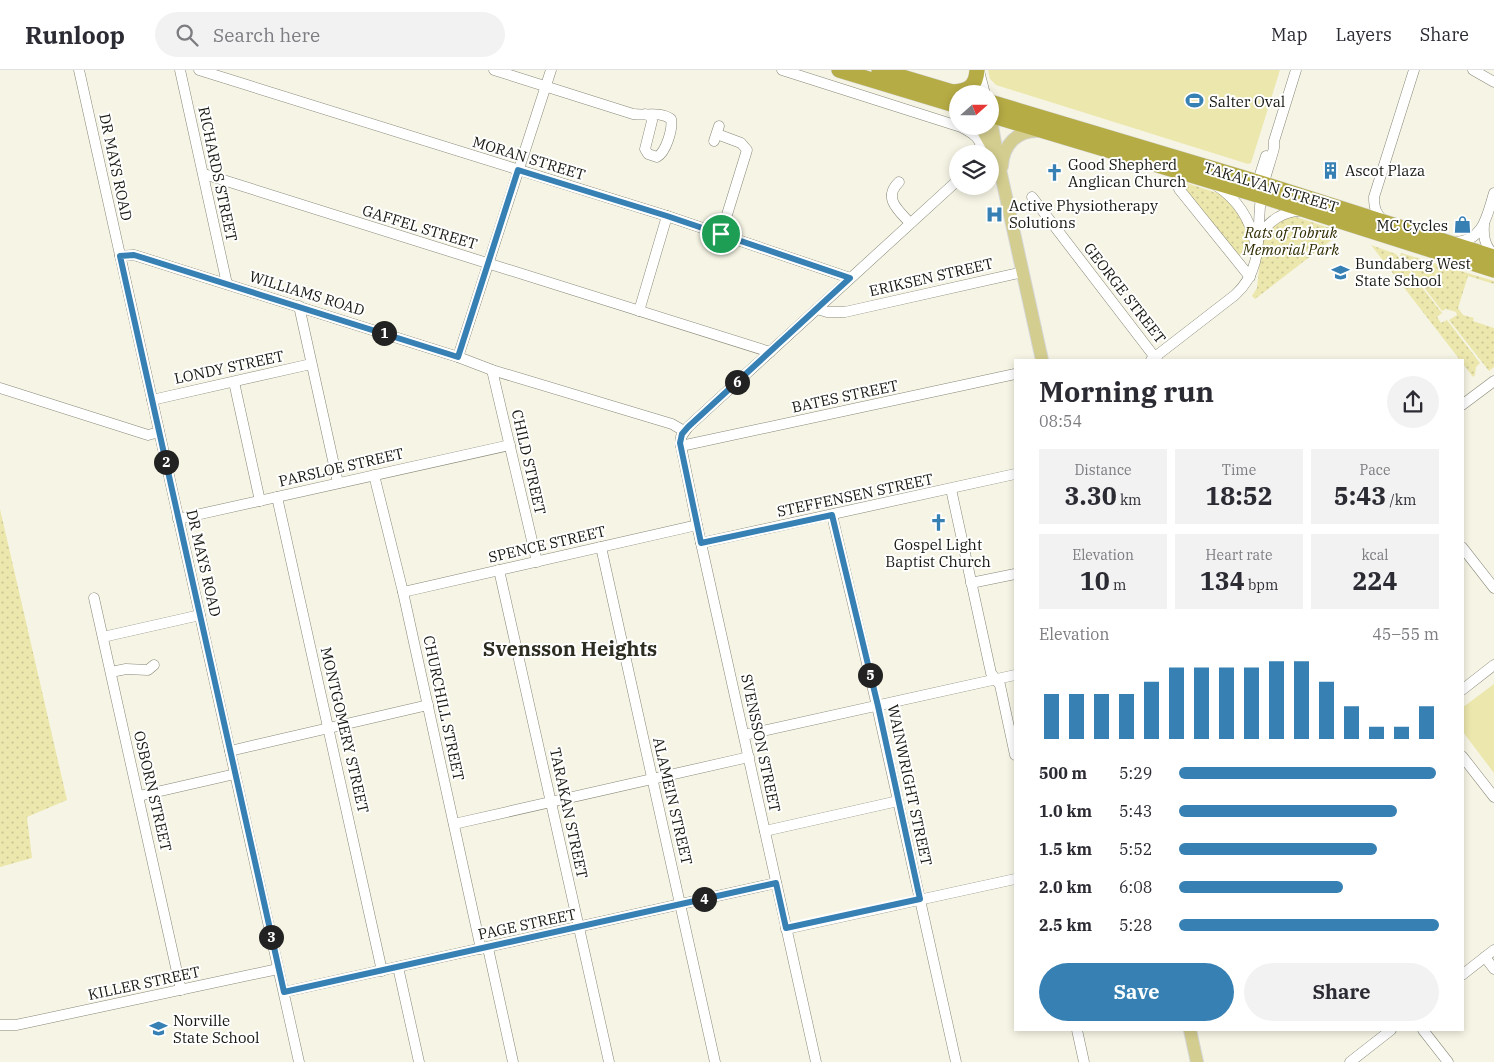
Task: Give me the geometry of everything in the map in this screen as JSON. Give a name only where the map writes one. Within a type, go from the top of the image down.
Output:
[{"type":"highway","points":[[839,70],[949,99]]},
{"type":"highway","points":[[973,85],[978,70]]},
{"type":"highway","points":[[886,71],[949,98]]},
{"type":"highway","name":"TAKALVAN STREET","points":[[999,105],[1259,189],[1350,211],[1494,256]]},
{"type":"highway","name":"TAKALVAN STREET","points":[[999,118],[1208,181],[1259,189],[1311,212],[1494,270]]},
{"type":"main road","points":[[1004,186],[1002,159],[1008,145],[1017,136],[1026,132],[1044,132]]},
{"type":"main road","points":[[999,165],[1042,359]]},
{"type":"main road","points":[[1190,1031],[1197,1062]]},
{"type":"street","name":"DR MAYS ROAD","points":[[79,70],[299,1062]]},
{"type":"street","name":"RICHARDS STREET","points":[[180,70],[227,284]]},
{"type":"street","name":"MORAN STREET","points":[[199,70],[667,216],[850,278]]},
{"type":"street","points":[[494,70],[633,114],[646,114]]},
{"type":"street","points":[[458,357],[551,70]]},
{"type":"street","points":[[782,70],[961,127],[975,135],[980,141],[980,145]]},
{"type":"street","points":[[978,70],[982,85]]},
{"type":"street","points":[[1154,359],[1235,295],[1250,277],[1256,255],[1259,189],[1268,147],[1274,141],[1296,70]]},
{"type":"street","points":[[1386,223],[1377,214],[1374,197],[1414,70]]},
{"type":"street","points":[[1474,70],[1494,82]]},
{"type":"street","points":[[717,134],[741,143],[747,150],[721,234]]},
{"type":"street","name":"GAFFEL STREET","points":[[204,174],[770,352]]},
{"type":"street","points":[[1208,181],[1225,192],[1238,205],[1250,224],[1256,244]]},
{"type":"street","points":[[899,182],[895,186],[892,202],[910,224]]},
{"type":"street","points":[[684,431],[949,188]]},
{"type":"street","points":[[1179,189],[1250,277]]},
{"type":"street","points":[[1494,193],[1483,234],[1494,256]]},
{"type":"street","name":"GEORGE STREET","points":[[1032,197],[1154,359]]},
{"type":"street","points":[[1350,211],[1363,208],[1374,197]]},
{"type":"street","points":[[1256,244],[1263,231],[1278,217],[1293,212],[1311,212]]},
{"type":"street","points":[[638,311],[667,216]]},
{"type":"street","points":[[1448,242],[1462,242],[1471,239],[1484,225]]},
{"type":"street","name":"WILLIAMS ROAD","points":[[120,256],[134,255],[299,306],[458,357],[492,370],[672,424],[684,431]]},
{"type":"street","name":"ERIKSEN STREET","points":[[817,309],[827,312],[845,312],[1022,272]]},
{"type":"street","points":[[299,306],[338,483]]},
{"type":"street","name":"LONDY STREET","points":[[152,400],[311,364]]},
{"type":"street","name":"CHILD STREET","points":[[492,370],[537,562]]},
{"type":"street","name":"BATES STREET","points":[[681,446],[1014,374]]},
{"type":"street","points":[[1464,404],[1494,381]]},
{"type":"street","points":[[234,382],[260,500]]},
{"type":"street","points":[[0,388],[148,435],[159,432]]},
{"type":"street","name":"SVENSSON STREET","points":[[684,431],[681,437],[681,446],[697,525],[816,1062]]},
{"type":"street","name":"PARSLOE STREET","points":[[178,518],[510,445]]},
{"type":"street","name":"STEFFENSEN STREET","points":[[701,543],[1014,474]]},
{"type":"street","name":"CHURCHILL STREET","points":[[374,475],[403,592],[454,824],[513,1062]]},
{"type":"street","points":[[950,489],[991,673],[1000,685],[1014,750]]},
{"type":"street","name":"MONTGOMERY STREET","points":[[277,497],[382,971]]},
{"type":"street","name":"WAINWRIGHT STREET","points":[[832,515],[878,706],[956,1062]]},
{"type":"street","name":"SPENCE STREET","points":[[403,592],[697,525]]},
{"type":"street","name":"ALAMEIN STREET","points":[[601,547],[715,1062]]},
{"type":"street","points":[[1464,550],[1494,588]]},
{"type":"street","name":"TARAKAN STREET","points":[[499,570],[609,1062]]},
{"type":"street","points":[[971,583],[1014,574]]},
{"type":"street","name":"OSBORN STREET","points":[[94,598],[181,990]]},
{"type":"street","points":[[103,637],[200,615]]},
{"type":"street","points":[[111,672],[126,669],[148,670],[154,665]]},
{"type":"street","points":[[1464,688],[1494,665]]},
{"type":"street","points":[[744,735],[1014,675]]},
{"type":"street","points":[[230,751],[428,705]]},
{"type":"street","points":[[454,824],[749,757]]},
{"type":"street","points":[[1464,759],[1494,797]]},
{"type":"street","points":[[139,796],[235,774]]},
{"type":"street","points":[[765,831],[898,801]]},
{"type":"street","points":[[786,928],[1014,879]]},
{"type":"street","name":"PAGE STREET","points":[[284,992],[776,883]]},
{"type":"street","points":[[1464,973],[1494,950]]},
{"type":"street","points":[[1485,957],[1494,969]]},
{"type":"street","points":[[398,967],[419,1062]]},
{"type":"street","name":"KILLER STREET","points":[[16,1025],[278,969]]},
{"type":"street","points":[[0,1025],[16,1025]]},
{"type":"street","points":[[0,1032],[16,1025]]},
{"type":"street","points":[[1077,1031],[1084,1062]]},
{"type":"street","points":[[1350,1062],[1390,1031]]},
{"type":"street","points":[[1424,1031],[1448,1062]]},
{"type":"green space","points":[[988,70],[1280,70],[1251,163],[1248,164],[996,85],[990,79]]},
{"type":"green space","points":[[1184,182],[1217,193],[1238,208],[1252,244],[1250,255],[1243,257],[1238,254],[1182,185]]},
{"type":"green space","name":"Rats of Tobruk Memorial Park","points":[[1293,216],[1339,231],[1338,235],[1255,299],[1252,296],[1257,288],[1262,241],[1277,221]]},
{"type":"green space","points":[[1371,245],[1396,254],[1442,313],[1437,317],[1441,323],[1447,320],[1480,363],[1476,367],[1473,377],[1464,365],[1464,359],[1459,359]]},
{"type":"green space","points":[[1401,253],[1494,281],[1494,284],[1468,276],[1458,308],[1463,315],[1474,318],[1473,321],[1494,328],[1494,367],[1489,371],[1449,320],[1457,315],[1456,312],[1446,309],[1442,311],[1400,256]]},
{"type":"green space","points":[[0,509],[67,800],[27,817],[32,858],[0,867]]},
{"type":"green space","points":[[1494,684],[1494,773],[1464,733],[1464,706]]},
{"type":"place","name":"Salter Oval","points":[[1195,101]]},
{"type":"place","name":"Ascot Plaza","points":[[1331,170]]},
{"type":"place","name":"Good Shepherd Anglican Church","points":[[1054,173]]},
{"type":"place","name":"Active Physiotherapy Solutions","points":[[995,214]]},
{"type":"place","name":"MC Cycles","points":[[1462,225]]},
{"type":"place","name":"Bundaberg West State School","points":[[1341,272]]},
{"type":"place","name":"Gospel Light Baptist Church","points":[[938,523]]},
{"type":"place","name":"Norville State School","points":[[159,1029]]},
{"type":"district","name":"Svensson Heights","points":[[570,648]]},
{"type":"route","points":[[518,170],[721,234],[850,278],[688,427],[682,434],[680,443],[701,543],[832,515],[878,706],[920,899],[786,928],[776,883],[284,992],[120,256],[134,255],[458,357],[518,170]]}]
